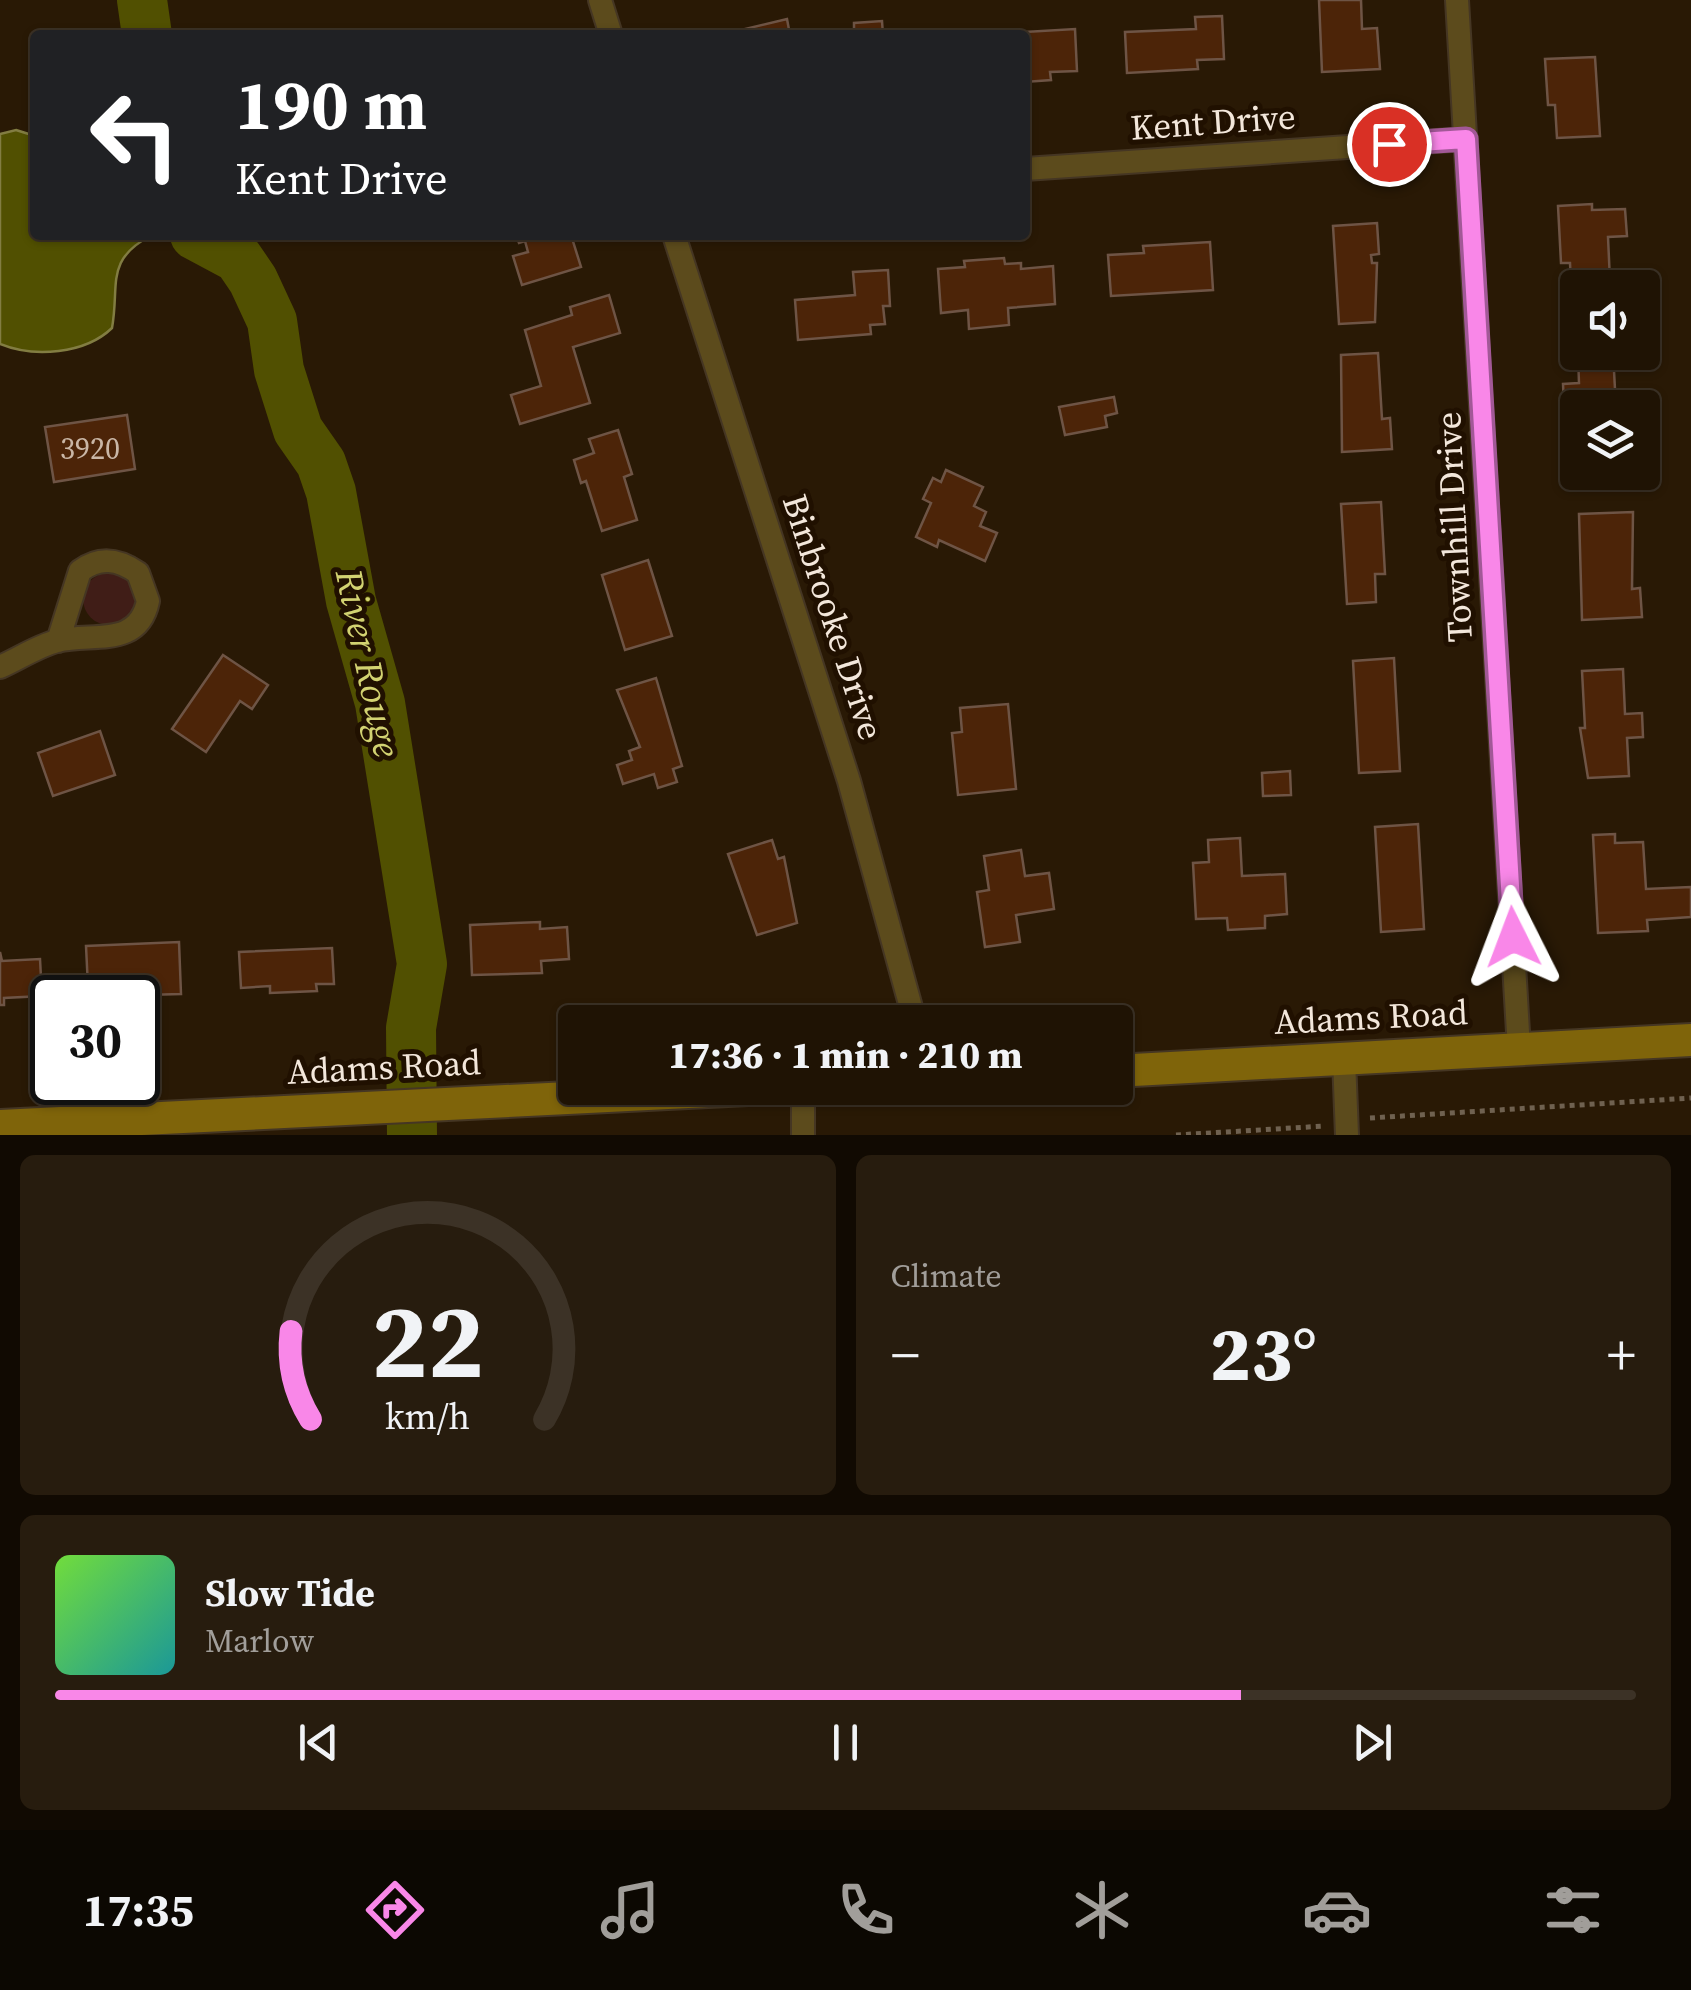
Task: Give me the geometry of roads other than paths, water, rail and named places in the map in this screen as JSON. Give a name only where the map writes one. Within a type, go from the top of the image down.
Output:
[{"type":"street","points":[[600,0],[609,30]]},
{"type":"street","name":"Townhill Drive","points":[[1457,0],[1519,1049]]},
{"type":"street","name":"Kent Drive","points":[[1030,170],[1466,139]]},
{"type":"street","name":"Binbrooke Drive","points":[[676,240],[850,781],[910,1005]]},
{"type":"street","points":[[0,667],[58,641]]},
{"type":"street","name":"Adams Road","points":[[1133,1070],[1691,1040]]},
{"type":"street","points":[[1344,1059],[1347,1126]]},
{"type":"street","name":"Adams Road","points":[[0,1126],[558,1098]]},
{"type":"street","points":[[803,1105],[803,1135]]},
{"type":"waterway","name":"River Rouge","points":[[142,0],[146,30]]},
{"type":"waterway","name":"River Rouge","points":[[204,240],[238,258],[272,321],[279,370],[298,430],[321,463],[331,492],[351,601],[380,703],[422,964],[411,1028],[412,1135]]}]
